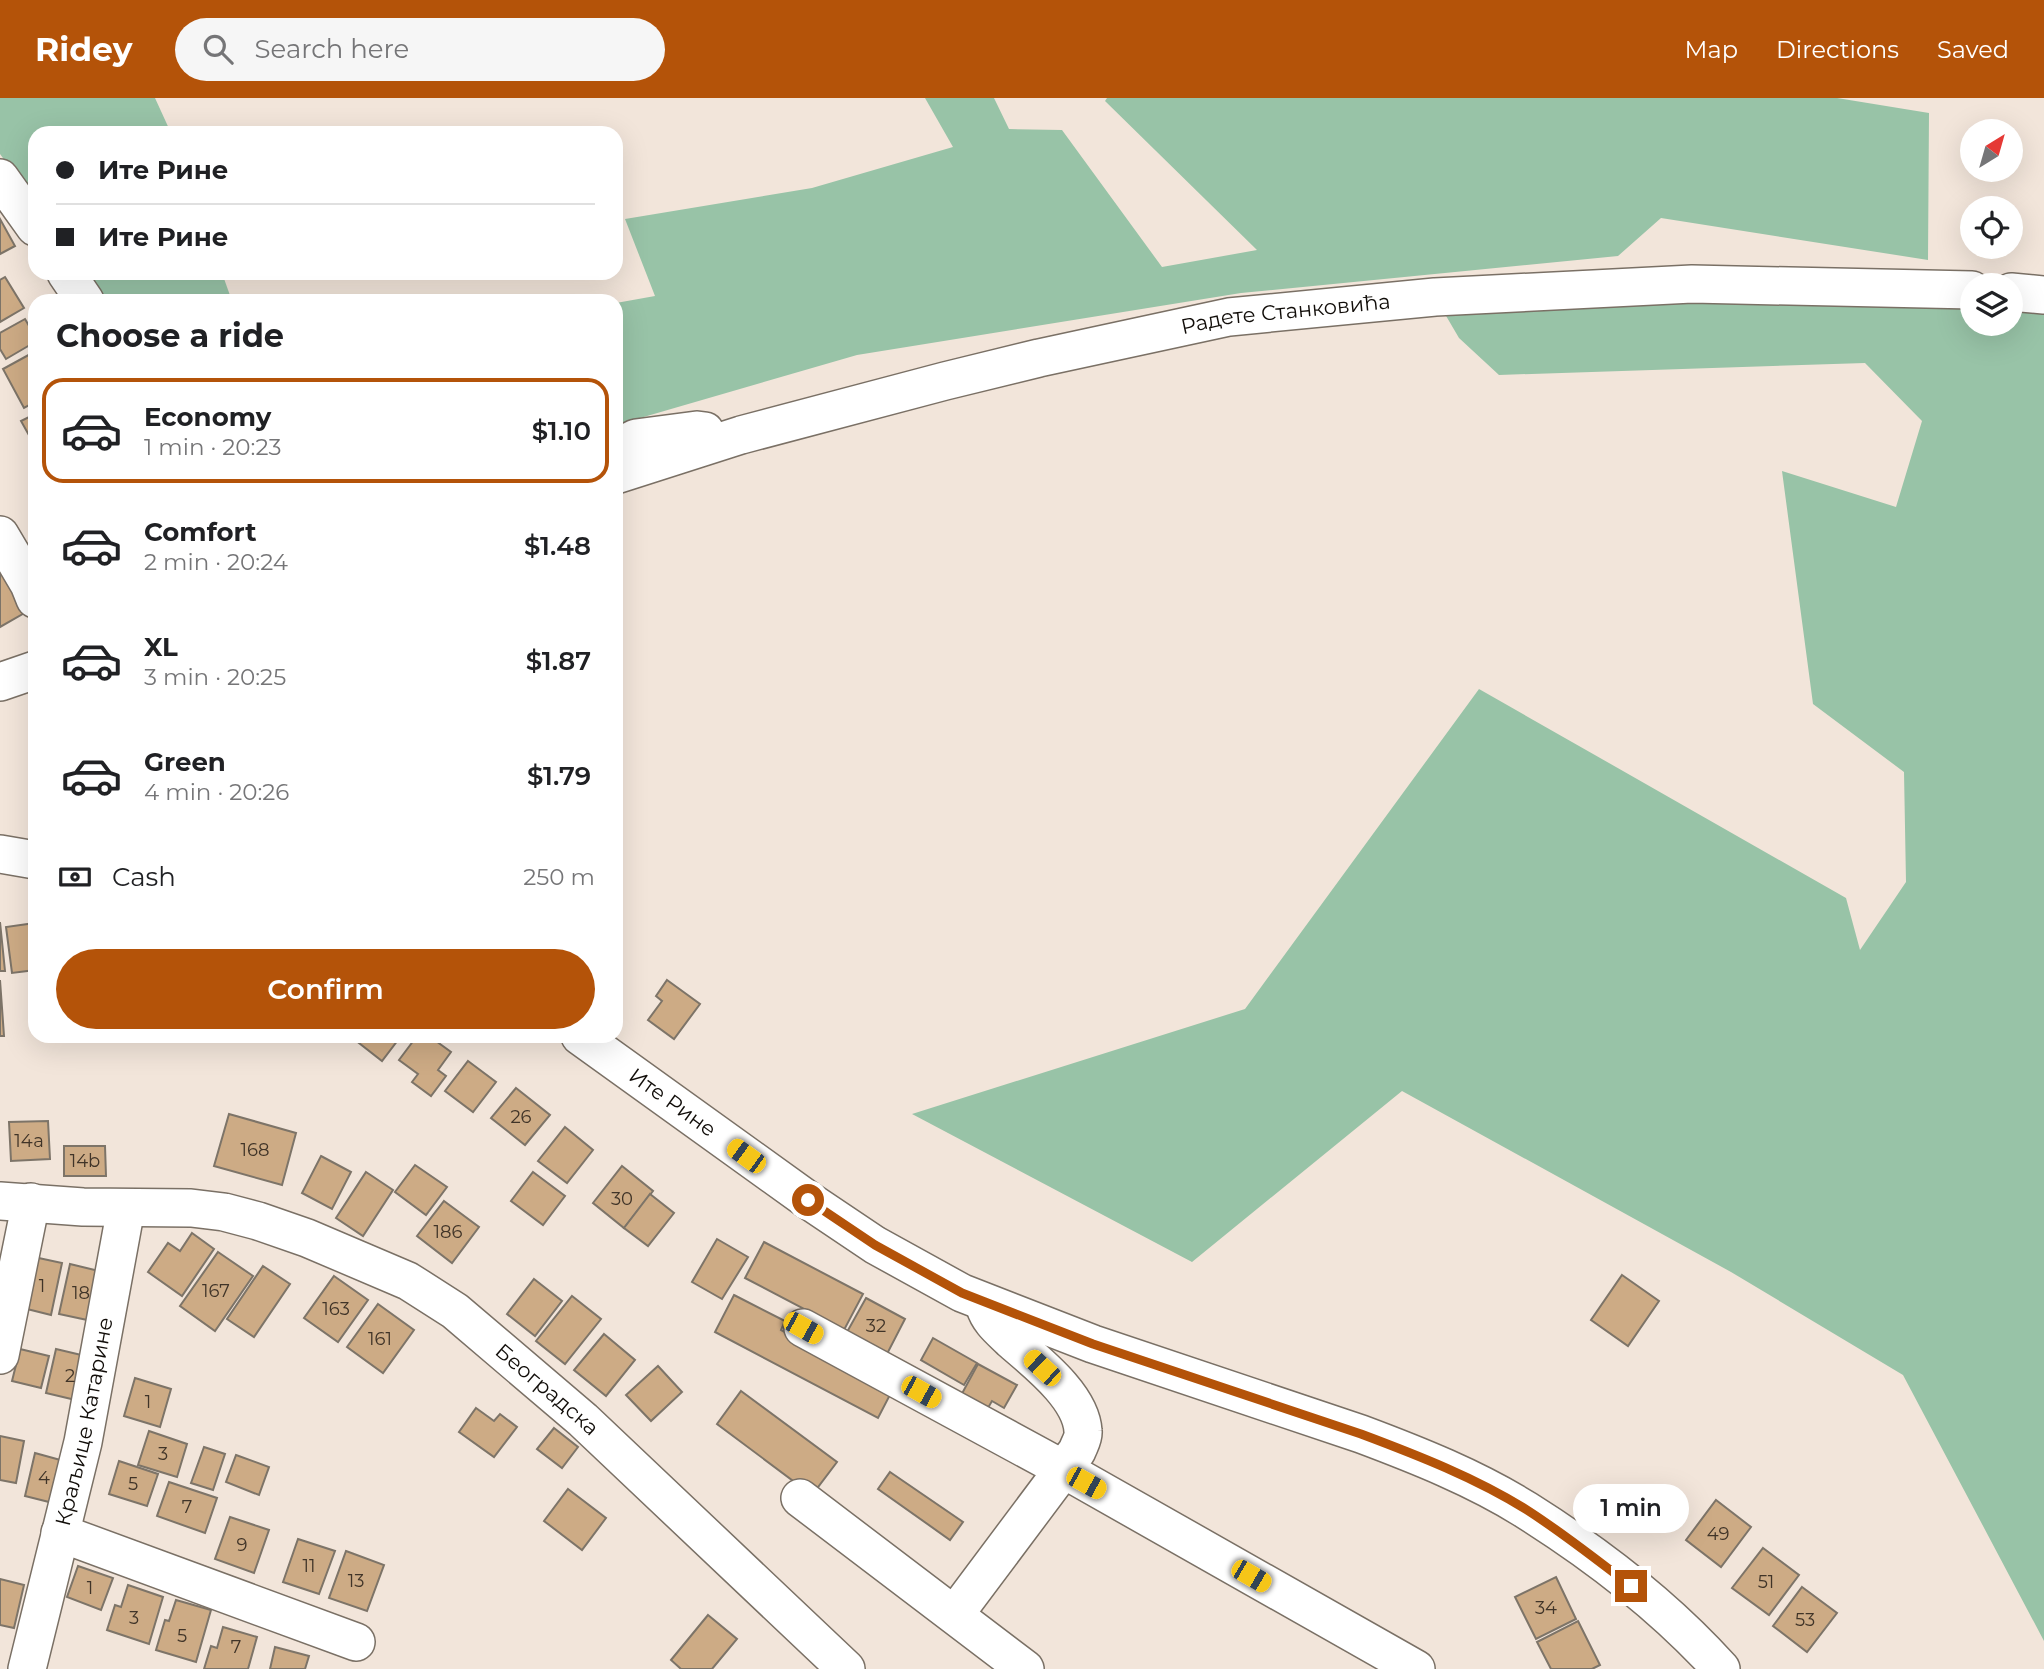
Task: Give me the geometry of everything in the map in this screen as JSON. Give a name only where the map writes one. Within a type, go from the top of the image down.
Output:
[{"type":"street","points":[[0,178],[28,217]]},
{"type":"street","name":"Радете Станковића","points":[[623,473],[741,435],[1039,358],[1229,317],[1435,297],[1692,284],[1960,290]]},
{"type":"street","points":[[2023,293],[2044,295]]},
{"type":"street","points":[[623,445],[636,438],[697,430],[741,435]]},
{"type":"street","points":[[0,535],[28,586]]},
{"type":"street","points":[[0,682],[28,672]]},
{"type":"street","name":"Ите Рине","points":[[590,1043],[875,1245],[962,1293],[1093,1344],[1361,1434],[1492,1490],[1548,1524],[1631,1586],[1721,1669]]},
{"type":"street","points":[[0,1355],[15,1202]]},
{"type":"street","name":"Београдска","points":[[15,1202],[126,1208],[191,1208],[224,1212],[258,1220],[307,1238],[408,1281],[456,1311],[583,1420],[846,1669]]},
{"type":"street","name":"Краљице Катарине","points":[[126,1208],[83,1442],[60,1533],[356,1642]]},
{"type":"street","points":[[955,1614],[1077,1451],[1084,1434],[1080,1414],[1068,1395],[987,1315],[983,1302]]},
{"type":"street","points":[[803,1328],[1063,1469],[1416,1669]]},
{"type":"street","points":[[800,1497],[1025,1669]]},
{"type":"street","points":[[27,1669],[60,1533]]},
{"type":"green space","points":[[0,98],[155,98],[168,126],[28,126],[28,192],[0,154]]},
{"type":"green space","points":[[925,98],[994,98],[1009,129],[1062,130],[1162,267],[1257,250],[1105,101],[1107,98],[1837,98],[1929,113],[1928,260],[1661,218],[1618,256],[1241,293],[857,355],[623,423],[623,302],[655,296],[625,219],[812,188],[953,147]]},
{"type":"green space","points":[[86,280],[224,280],[230,294],[94,294]]},
{"type":"green space","points":[[2044,288],[2044,1641],[1903,1375],[1731,1272],[1402,1091],[1192,1262],[912,1114],[1245,1009],[1479,689],[1846,898],[1860,950],[1906,882],[1904,772],[1813,704],[1782,471],[1896,507],[1922,421],[1865,363],[1499,375],[1459,338],[1435,297],[1960,291],[1960,336],[2023,336],[2023,289]]},
{"type":"building","points":[[0,219],[15,246],[0,254]]},
{"type":"building","points":[[5,277],[24,308],[0,322],[0,280]]},
{"type":"building","points":[[25,319],[28,324],[28,346],[6,359],[0,349],[0,333]]},
{"type":"building","points":[[28,355],[28,406],[24,408],[3,369]]},
{"type":"building","points":[[28,418],[28,434],[21,421]]},
{"type":"building","points":[[0,562],[28,611],[0,627]]},
{"type":"building","points":[[0,922],[5,971],[0,971]]},
{"type":"building","points":[[28,924],[28,971],[12,973],[6,927]]},
{"type":"building","points":[[0,980],[4,1036],[0,1036]]},
{"type":"building","points":[[667,980],[700,1004],[674,1039],[648,1020],[662,1001],[656,996]]},
{"type":"building","points":[[359,1043],[396,1043],[382,1061]]},
{"type":"building","points":[[412,1043],[439,1043],[451,1052],[438,1070],[446,1076],[431,1096],[412,1082],[418,1074],[399,1060]]},
{"type":"building","points":[[468,1061],[496,1082],[473,1112],[445,1091]]},
{"type":"building","points":[[516,1088],[550,1115],[525,1145],[491,1118]]},
{"type":"building","points":[[229,1114],[296,1133],[282,1185],[214,1166]]},
{"type":"building","points":[[48,1121],[50,1159],[11,1161],[9,1122]]},
{"type":"building","points":[[565,1127],[593,1150],[567,1183],[538,1161]]},
{"type":"building","points":[[64,1146],[105,1146],[106,1176],[64,1176]]},
{"type":"building","points":[[321,1156],[351,1172],[332,1209],[302,1193]]},
{"type":"building","points":[[415,1165],[447,1187],[426,1215],[395,1192]]},
{"type":"building","points":[[622,1166],[653,1191],[624,1228],[593,1203]]},
{"type":"building","points":[[366,1172],[393,1190],[363,1236],[336,1218]]},
{"type":"building","points":[[533,1172],[565,1196],[543,1225],[511,1201]]},
{"type":"building","points":[[650,1194],[674,1213],[648,1246],[624,1228]]},
{"type":"building","points":[[444,1201],[479,1227],[452,1263],[417,1236]]},
{"type":"building","points":[[192,1233],[214,1249],[182,1296],[148,1272],[168,1243],[180,1251]]},
{"type":"building","points":[[717,1239],[748,1257],[722,1299],[692,1282]]},
{"type":"building","points":[[764,1242],[863,1294],[844,1330],[745,1278]]},
{"type":"building","points":[[218,1252],[253,1276],[215,1331],[180,1306]]},
{"type":"building","points":[[34,1257],[62,1263],[51,1315],[23,1308]]},
{"type":"building","points":[[70,1264],[103,1272],[92,1321],[59,1314]]},
{"type":"building","points":[[263,1266],[290,1284],[254,1337],[227,1319]]},
{"type":"building","points":[[1622,1275],[1659,1301],[1628,1346],[1591,1320]]},
{"type":"building","points":[[334,1276],[368,1300],[338,1342],[304,1318]]},
{"type":"building","points":[[534,1279],[562,1301],[535,1336],[507,1314]]},
{"type":"building","points":[[734,1295],[785,1321],[781,1330],[893,1389],[878,1418],[715,1332]]},
{"type":"building","points":[[572,1296],[601,1319],[565,1364],[536,1341]]},
{"type":"building","points":[[866,1298],[905,1319],[887,1354],[847,1332]]},
{"type":"building","points":[[378,1304],[414,1330],[383,1373],[347,1347]]},
{"type":"building","points":[[604,1334],[635,1360],[606,1396],[574,1370]]},
{"type":"building","points":[[933,1338],[977,1363],[964,1385],[921,1360]]},
{"type":"building","points":[[20,1349],[49,1356],[41,1388],[12,1381]]},
{"type":"building","points":[[56,1349],[94,1358],[84,1402],[46,1393]]},
{"type":"building","points":[[978,1364],[1017,1385],[1004,1408],[992,1401],[985,1413],[959,1399]]},
{"type":"building","points":[[658,1366],[682,1392],[651,1421],[626,1395]]},
{"type":"building","points":[[135,1378],[171,1389],[160,1427],[124,1416]]},
{"type":"building","points":[[741,1391],[837,1462],[812,1495],[717,1424]]},
{"type":"building","points":[[476,1408],[494,1421],[500,1414],[517,1427],[494,1457],[459,1432]]},
{"type":"building","points":[[554,1428],[578,1447],[562,1468],[537,1449]]},
{"type":"building","points":[[149,1431],[187,1444],[177,1477],[138,1465]]},
{"type":"building","points":[[0,1436],[24,1441],[16,1483],[0,1480]]},
{"type":"building","points":[[204,1447],[225,1454],[213,1490],[191,1483]]},
{"type":"building","points":[[35,1453],[64,1461],[53,1503],[25,1496]]},
{"type":"building","points":[[236,1455],[269,1467],[259,1495],[226,1482]]},
{"type":"building","points":[[119,1461],[158,1474],[147,1506],[109,1494]]},
{"type":"building","points":[[890,1472],[963,1522],[950,1540],[878,1489]]},
{"type":"building","points":[[169,1482],[217,1498],[205,1533],[157,1516]]},
{"type":"building","points":[[568,1489],[606,1518],[582,1550],[544,1521]]},
{"type":"building","points":[[1716,1500],[1751,1527],[1721,1567],[1686,1540]]},
{"type":"building","points":[[230,1517],[269,1530],[254,1573],[215,1559]]},
{"type":"building","points":[[298,1539],[335,1551],[319,1594],[283,1582]]},
{"type":"building","points":[[1763,1548],[1799,1575],[1769,1615],[1732,1588]]},
{"type":"building","points":[[346,1551],[384,1565],[367,1611],[329,1598]]},
{"type":"building","points":[[78,1566],[113,1578],[101,1610],[67,1597]]},
{"type":"building","points":[[1556,1577],[1576,1619],[1536,1639],[1515,1597]]},
{"type":"building","points":[[0,1579],[24,1585],[14,1628],[0,1625]]},
{"type":"building","points":[[128,1585],[163,1597],[149,1644],[107,1630],[115,1605],[121,1607]]},
{"type":"building","points":[[1802,1587],[1837,1613],[1807,1652],[1773,1626]]},
{"type":"building","points":[[176,1600],[211,1610],[196,1662],[156,1650],[165,1620],[169,1621]]},
{"type":"building","points":[[708,1615],[737,1639],[712,1669],[681,1669],[671,1660]]},
{"type":"building","points":[[1578,1621],[1600,1665],[1592,1669],[1551,1669],[1537,1642]]},
{"type":"building","points":[[223,1627],[257,1637],[248,1669],[204,1669],[211,1646],[217,1648]]},
{"type":"building","points":[[275,1647],[309,1656],[305,1669],[270,1669]]},
{"type":"route","points":[[808,1200],[875,1245],[962,1293],[1016,1316],[1361,1434],[1492,1490],[1579,1546],[1631,1586]]}]
